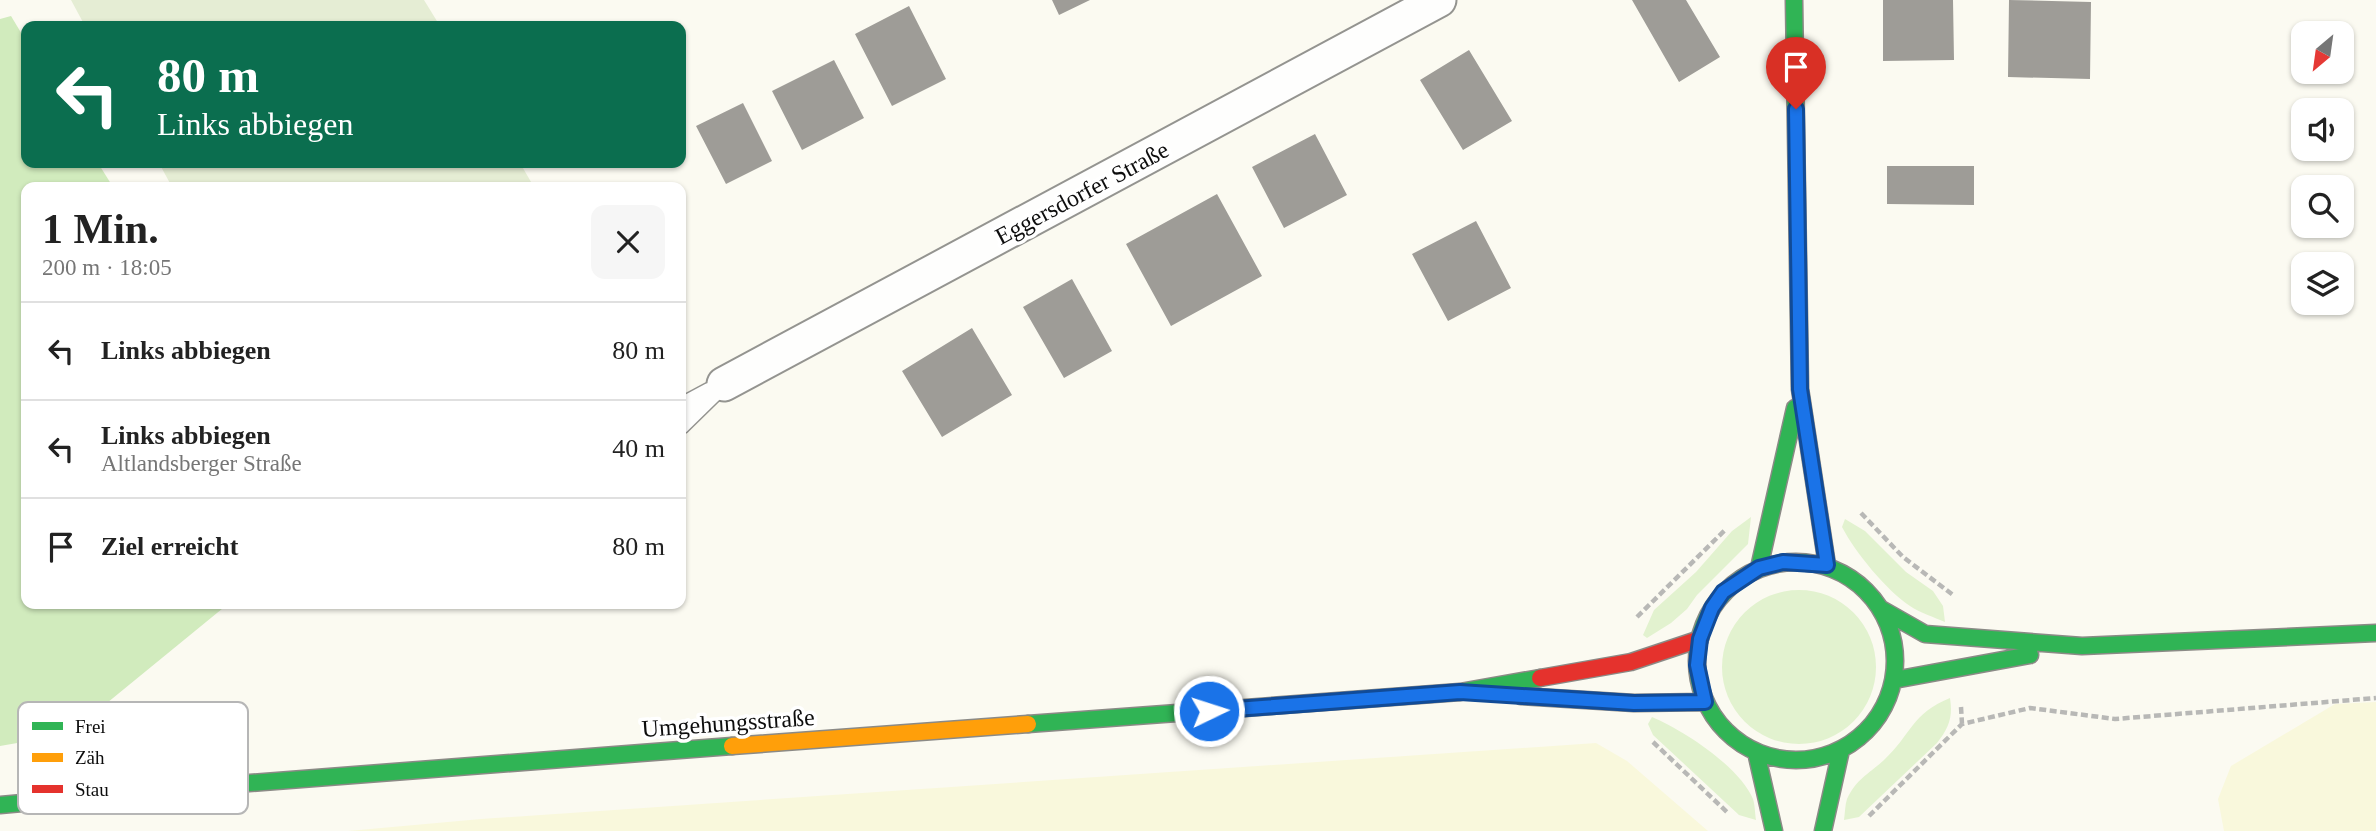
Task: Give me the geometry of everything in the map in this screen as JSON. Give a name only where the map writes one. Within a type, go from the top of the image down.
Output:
[{"type":"main road","points":[[1794,0],[1800,389],[1827,565]]},
{"type":"main road","points":[[1759,568],[1800,389]]},
{"type":"main road","points":[[1783,562],[1827,565],[1866,589],[1881,608],[1895,646],[1894,680],[1885,706],[1859,738],[1841,750],[1816,758],[1793,760],[1756,752],[1726,731],[1705,702],[1697,665],[1700,639],[1712,608],[1723,592],[1759,568],[1783,562]]},
{"type":"main road","points":[[1881,608],[1925,634],[2082,646],[2376,634]]},
{"type":"main road","name":"Umgehungsstraße","points":[[248,784],[1460,692],[1631,662],[1700,639]]},
{"type":"main road","points":[[1894,680],[2082,646]]},
{"type":"main road","name":"Umgehungsstraße","points":[[1460,692],[1634,703],[1705,702]]},
{"type":"main road","points":[[1823,829],[1841,750]]},
{"type":"main road","points":[[1756,752],[1774,828]]},
{"type":"main road","name":"Umgehungsstraße","points":[[0,805],[18,803]]},
{"type":"street","name":"Eggersdorfer Straße","points":[[724,384],[1439,0]]},
{"type":"lane","points":[[686,403],[724,384]]},
{"type":"lane","points":[[686,421],[724,384]]},
{"type":"path","points":[[1631,662],[1629,625],[1757,501],[1774,502]]},
{"type":"path","points":[[1818,505],[1855,507],[1903,557],[1955,596],[1957,636]]},
{"type":"path","points":[[1959,668],[1962,724]]},
{"type":"path","points":[[1823,829],[1861,824],[1962,724],[2030,708],[2115,719],[2376,698]]},
{"type":"path","points":[[1634,703],[1638,729],[1739,824],[1774,828]]},
{"type":"green space","points":[[71,0],[424,0],[437,21],[82,21]]},
{"type":"green space","points":[[11,16],[21,33],[21,168],[101,168],[110,182],[21,182],[21,609],[222,609],[108,702],[18,702],[18,743],[0,746],[0,19]]},
{"type":"green space","points":[[162,168],[523,168],[531,182],[169,182]]},
{"type":"green space","points":[[1751,517],[1748,544],[1671,623],[1647,638],[1643,635],[1654,610],[1696,572],[1732,531]]},
{"type":"green space","points":[[1845,519],[1865,531],[1906,572],[1933,591],[1943,606],[1945,622],[1910,606],[1881,581],[1842,527]]},
{"type":"green space","points":[[1799,590],[1828,596],[1853,613],[1870,638],[1876,667],[1870,696],[1853,721],[1828,738],[1799,744],[1770,738],[1745,721],[1728,696],[1722,667],[1728,638],[1745,613],[1770,596]]},
{"type":"green space","points":[[1950,698],[1949,722],[1937,743],[1859,817],[1844,820],[1847,799],[1855,786],[1893,751],[1927,710]]},
{"type":"green space","points":[[2376,702],[2376,831],[2224,831],[2218,799],[2231,766],[2335,704]]},
{"type":"green space","points":[[1652,717],[1709,750],[1736,774],[1753,799],[1756,820],[1739,815],[1653,735],[1648,724]]},
{"type":"green space","points":[[1596,743],[1627,761],[1708,831],[348,831],[481,819]]},
{"type":"building","points":[[1052,0],[1090,0],[1059,15]]},
{"type":"building","points":[[1632,0],[1686,0],[1720,57],[1679,82]]},
{"type":"building","points":[[1883,0],[1953,0],[1954,60],[1883,61]]},
{"type":"building","points":[[2009,0],[2091,2],[2090,79],[2008,77]]},
{"type":"building","points":[[909,6],[946,79],[892,106],[855,34]]},
{"type":"building","points":[[1469,50],[1512,121],[1463,150],[1420,80]]},
{"type":"building","points":[[834,60],[864,118],[802,150],[772,91]]},
{"type":"building","points":[[743,103],[772,161],[726,184],[696,126]]},
{"type":"building","points":[[1315,134],[1347,195],[1284,228],[1252,167]]},
{"type":"building","points":[[1887,166],[1974,166],[1974,205],[1887,204]]},
{"type":"building","points":[[1217,194],[1262,276],[1171,326],[1126,244]]},
{"type":"building","points":[[1476,221],[1511,288],[1448,321],[1412,254]]},
{"type":"building","points":[[1072,279],[1112,351],[1064,378],[1023,307]]},
{"type":"building","points":[[972,328],[1012,395],[942,437],[902,371]]},
{"type":"traffic: fast","points":[[1794,0],[1800,389],[1827,565]]},
{"type":"traffic: fast","points":[[1759,568],[1795,408]]},
{"type":"traffic: fast","points":[[1796,562],[1834,570],[1866,591],[1887,623],[1895,661],[1887,699],[1866,731],[1834,752],[1796,760],[1758,752],[1726,731],[1705,699],[1697,661],[1705,623],[1726,591],[1758,570],[1796,562]]},
{"type":"traffic: fast","points":[[1881,609],[1925,634],[2082,646],[2376,633]]},
{"type":"traffic: fast","points":[[1894,680],[2030,655]]},
{"type":"traffic: fast","points":[[1028,724],[1460,692],[1540,678]]},
{"type":"traffic: fast","points":[[1521,696],[1634,703],[1705,702]]},
{"type":"traffic: fast","points":[[248,783],[732,746]]},
{"type":"traffic: fast","points":[[1823,831],[1841,750]]},
{"type":"traffic: fast","points":[[1756,752],[1774,831]]},
{"type":"traffic: fast","points":[[0,805],[18,803]]},
{"type":"traffic: slow","points":[[732,746],[1028,724]]},
{"type":"traffic: jam","points":[[1540,678],[1631,662],[1700,639]]},
{"type":"route","points":[[1209,711],[1460,692],[1634,703],[1705,702],[1697,665],[1700,639],[1712,608],[1723,592],[1759,568],[1783,562],[1827,565],[1800,389],[1796,109]]}]
